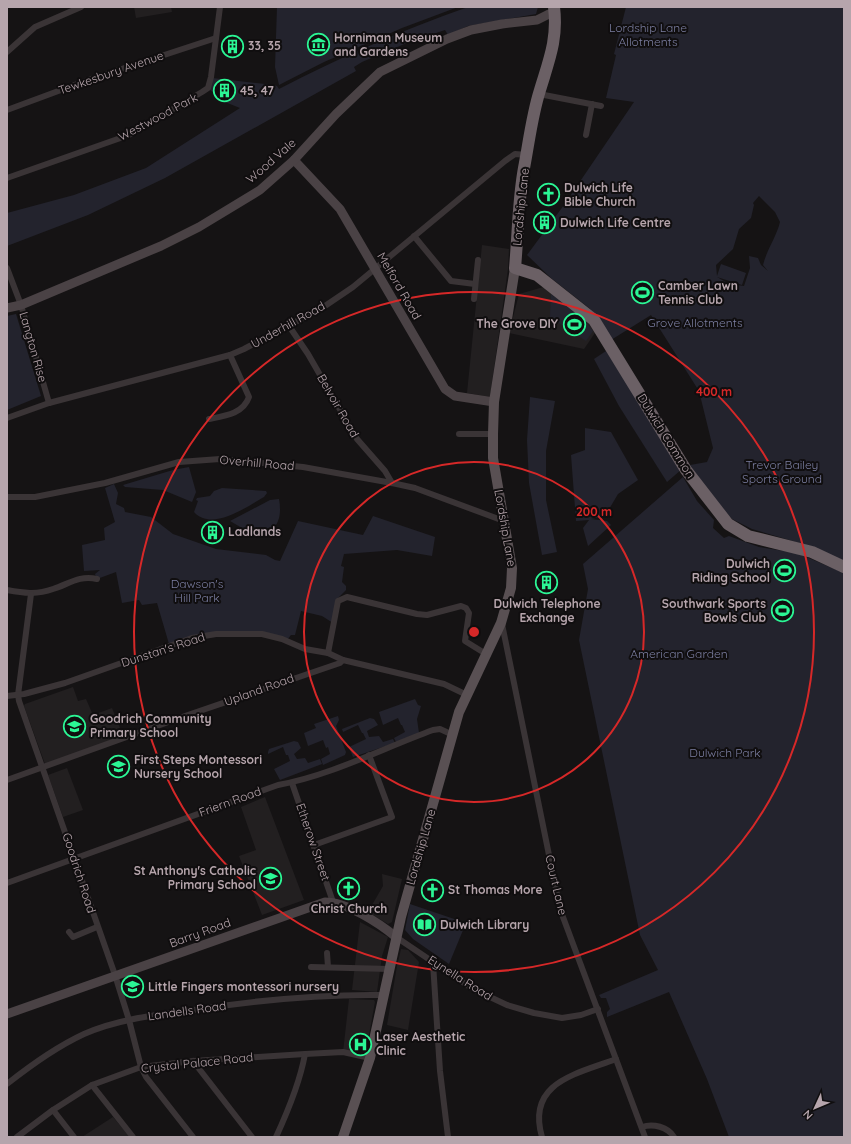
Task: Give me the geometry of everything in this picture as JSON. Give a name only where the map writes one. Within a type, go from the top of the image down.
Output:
[{"type":"highway","name":"Lordship Lane","points":[[515,268],[521,189],[550,31],[551,14]]},
{"type":"highway","name":"Dulwich Common","points":[[515,268],[533,272],[594,320],[686,470],[728,524],[748,536],[812,552],[844,566]]},
{"type":"main road","name":"Lordship Lane","points":[[344,1137],[370,1058],[396,937],[459,712],[486,654],[502,624],[511,588],[512,571],[494,458],[494,402],[515,268]]},
{"type":"street","points":[[7,52],[10,46],[35,27],[81,7]]},
{"type":"street","name":"Westwood Park","points":[[7,178],[129,135],[202,92],[210,82],[220,7]]},
{"type":"street","name":"Wood Vale","points":[[7,308],[20,305],[161,246],[197,228],[260,190],[294,160],[336,114],[380,72],[447,39],[471,30],[502,24],[536,20],[551,14]]},
{"type":"street","name":"Tewkesbury Avenue","points":[[7,110],[88,80],[216,38]]},
{"type":"street","points":[[539,92],[601,106]]},
{"type":"street","points":[[586,136],[592,104]]},
{"type":"street","name":"Underhill Road","points":[[7,418],[49,403],[230,355],[289,326],[322,308],[375,269],[505,161],[515,154],[527,155]]},
{"type":"street","name":"Melford Road","points":[[294,160],[340,209],[445,389],[455,396],[494,402]]},
{"type":"street","points":[[414,236],[451,281],[475,284]]},
{"type":"street","points":[[474,299],[478,260]]},
{"type":"street","name":"Langton Rise","points":[[7,268],[20,305],[49,403]]},
{"type":"street","name":"Belvoir Road","points":[[289,326],[308,354],[357,439],[385,471],[392,482]]},
{"type":"street","points":[[209,419],[231,414],[241,409],[249,397],[230,355]]},
{"type":"street","points":[[460,434],[494,434]]},
{"type":"street","name":"Overhill Road","points":[[7,497],[35,497],[105,483],[179,462],[240,460],[303,467],[392,482],[428,492],[504,521]]},
{"type":"street","points":[[7,590],[31,594],[53,589],[68,582],[86,577],[97,579]]},
{"type":"street","name":"Goodrich Road","points":[[31,594],[18,695],[115,976],[129,1020],[140,1067],[146,1077],[193,1137]]},
{"type":"street","points":[[328,653],[338,601],[347,596],[417,614],[427,615],[461,606],[466,608],[469,613],[465,641],[486,654]]},
{"type":"street","name":"Court Lane","points":[[502,624],[560,909],[645,1137]]},
{"type":"street","name":"Dunstan's Road","points":[[7,696],[18,695],[65,683],[192,638],[216,634],[262,634],[282,639],[305,649],[328,653],[343,660]]},
{"type":"street","points":[[343,660],[444,684],[467,695]]},
{"type":"street","name":"Upland Road","points":[[7,780],[185,716],[340,663],[343,660]]},
{"type":"street","name":"Friern Road","points":[[7,883],[75,857],[278,785],[292,783],[433,730],[440,729],[453,735]]},
{"type":"street","points":[[314,845],[392,817],[369,755]]},
{"type":"street","name":"Etherow Street","points":[[292,783],[333,902]]},
{"type":"street","name":"Barry Road","points":[[7,1014],[297,911],[325,902],[333,902]]},
{"type":"street","points":[[333,902],[349,908],[388,930],[396,937]]},
{"type":"street","points":[[69,932],[73,937],[97,927]]},
{"type":"street","name":"Eynella Road","points":[[396,937],[480,994],[519,1009],[566,1018],[598,1009]]},
{"type":"street","points":[[327,953],[328,967]]},
{"type":"street","points":[[433,963],[440,1071],[448,1137]]},
{"type":"street","points":[[311,967],[390,969]]},
{"type":"street","name":"Landells Road","points":[[7,1084],[54,1050],[84,1034],[129,1020],[270,998],[321,995],[384,995]]},
{"type":"street","name":"Crystal Palace Road","points":[[17,1137],[53,1110],[92,1085],[140,1067],[193,1061],[343,1052],[370,1058]]},
{"type":"street","points":[[276,1137],[288,1112],[305,1054]]},
{"type":"street","points":[[542,1137],[539,1115],[541,1104],[548,1092],[559,1082],[569,1076],[616,1059]]},
{"type":"street","points":[[193,1061],[252,1137]]},
{"type":"street","points":[[92,1085],[133,1137]]},
{"type":"street","points":[[53,1110],[74,1137]]},
{"type":"street","points":[[642,1127],[654,1126],[670,1131],[674,1137]]},
{"type":"shaded area","points":[[134,7],[171,7],[172,12],[136,18]]},
{"type":"shaded area","points":[[482,245],[509,249],[508,269],[490,397],[467,393]]},
{"type":"shaded area","points":[[547,286],[597,330],[584,349],[509,333],[519,294]]},
{"type":"shaded area","name":"Goodrich Community Primary School","points":[[73,687],[78,701],[86,699],[93,715],[112,708],[124,738],[45,764],[24,706],[25,704]]},
{"type":"shaded area","points":[[67,768],[83,810],[63,817],[48,775]]},
{"type":"shaded area","name":"St Anthony's Catholic Primary School","points":[[265,797],[304,900],[262,915],[239,856],[256,850],[241,807]]},
{"type":"shaded area","points":[[382,874],[402,879],[392,922],[388,924],[368,912],[383,886]]},
{"type":"shaded area","points":[[360,922],[388,937],[382,956],[377,992],[352,990]]},
{"type":"shaded area","points":[[401,949],[408,950],[419,962],[408,1030],[387,1025]]},
{"type":"shaded area","points":[[349,999],[374,1000],[375,1002],[365,1057],[343,1052]]},
{"type":"shaded area","points":[[113,1117],[130,1137],[82,1137]]},
{"type":"green space","name":"Horniman Museum and Gardens","points":[[277,7],[458,7],[402,28],[324,62],[279,85],[275,67]]},
{"type":"green space","points":[[468,7],[538,7],[536,14],[468,26],[448,35],[445,30],[409,42],[362,62],[354,67],[356,71],[165,178],[88,215],[7,246],[7,213],[74,195],[146,168],[240,108],[225,102],[209,89],[212,78],[274,85],[279,89],[372,45]]},
{"type":"green space","points":[[626,7],[844,7],[844,561],[806,545],[752,529],[732,519],[701,484],[690,465],[707,462],[713,448],[699,391],[651,315],[611,340],[597,316],[551,278],[527,255],[564,205],[634,102],[606,98],[616,55],[614,54]],"holes":[[[759,196],[775,212],[780,222],[763,265],[768,271],[761,265],[758,258],[749,256],[750,268],[744,286],[729,284],[717,277],[742,285],[746,273],[721,264],[717,276],[716,265],[733,249],[739,229],[751,218],[754,205],[753,203]]]},
{"type":"green space","name":"The Grove DIY","points":[[551,294],[581,316],[593,331],[586,341],[550,317]]},
{"type":"green space","points":[[16,314],[41,396],[7,410],[7,316]]},
{"type":"green space","points":[[606,351],[682,469],[667,482],[619,406],[594,359]]},
{"type":"green space","points":[[530,397],[555,401],[546,451],[546,500],[557,552],[542,555],[529,483],[527,440]]},
{"type":"green space","points":[[585,428],[611,432],[638,480],[618,494],[605,516],[591,519],[607,521],[611,525],[588,546],[583,528],[589,520],[576,521],[571,455],[585,450]]},
{"type":"green space","points":[[189,467],[196,492],[192,502],[163,490],[125,487],[123,485],[173,470]]},
{"type":"green space","name":"Dulwich Park","points":[[683,477],[697,501],[714,520],[713,528],[724,538],[729,536],[759,547],[797,553],[844,573],[844,1137],[729,1137],[707,1079],[669,992],[607,1017],[607,1012],[610,1009],[606,998],[601,998],[599,995],[658,970],[640,935],[579,640],[588,589],[583,564]]},
{"type":"green space","name":"Dawson's Hill Park","points":[[114,484],[118,493],[116,504],[124,508],[125,512],[151,517],[173,534],[216,549],[266,555],[280,561],[298,521],[363,535],[373,516],[435,537],[432,556],[397,550],[344,554],[341,566],[344,567],[342,582],[346,586],[346,590],[337,599],[333,623],[322,616],[301,611],[295,635],[291,635],[287,640],[262,636],[218,635],[169,644],[157,603],[142,605],[139,600],[122,603],[116,572],[97,579],[95,574],[100,570],[84,571],[82,545],[105,540],[104,528],[115,522],[105,488]]},
{"type":"green space","points":[[222,488],[266,491],[267,493],[264,497],[239,511],[219,519],[210,520],[201,518],[194,512],[198,501],[196,500],[197,498],[210,496],[214,491]]},
{"type":"green space","points":[[279,499],[280,512],[278,520],[274,527],[270,530],[242,528],[230,521],[270,500]]},
{"type":"green space","points":[[415,699],[418,705],[421,706],[417,719],[419,733],[396,742],[394,738],[405,732],[402,725],[398,718],[383,725],[379,712]]},
{"type":"green space","points":[[338,716],[339,720],[336,726],[346,752],[345,755],[323,765],[321,759],[330,754],[328,747],[326,748],[323,740],[308,746],[304,733],[316,728],[314,724]]},
{"type":"green space","points":[[370,718],[374,719],[378,725],[367,731],[369,737],[379,736],[383,742],[393,739],[395,743],[353,757],[349,747],[366,739],[358,725],[343,732],[342,729]]},
{"type":"green space","points":[[294,741],[298,742],[301,748],[294,754],[297,759],[305,758],[308,763],[320,759],[322,764],[280,780],[274,769],[290,761],[288,755],[286,755],[283,747],[268,754],[269,749]]},
{"type":"green space","points":[[410,904],[466,923],[449,964],[413,939],[405,930]]},
{"type":"place","name":"Horniman Museum and Gardens","points":[[319,45]]},
{"type":"place","name":"33, 35","points":[[233,46]]},
{"type":"place","name":"45, 47","points":[[225,91]]},
{"type":"place","name":"Dulwich Life Bible Church","points":[[549,195]]},
{"type":"place","name":"Dulwich Life Centre","points":[[544,223]]},
{"type":"place","name":"Camber Lawn Tennis Club","points":[[643,293]]},
{"type":"place","name":"The Grove DIY","points":[[574,324]]},
{"type":"place","name":"Ladlands","points":[[213,532]]},
{"type":"place","name":"Dulwich Riding School","points":[[785,571]]},
{"type":"place","name":"Dulwich Telephone Exchange","points":[[547,583]]},
{"type":"place","name":"Southwark Sports Bowls Club","points":[[782,611]]},
{"type":"place","name":"Goodrich Community Primary School","points":[[75,726]]},
{"type":"place","name":"First Steps Montessori Nursery School","points":[[119,767]]},
{"type":"place","name":"St Anthony's Catholic Primary School","points":[[271,878]]},
{"type":"place","name":"Christ Church","points":[[349,888]]},
{"type":"place","name":"St Thomas More","points":[[432,890]]},
{"type":"place","name":"Dulwich Library","points":[[424,925]]},
{"type":"place","name":"Little Fingers montessori nursery","points":[[132,987]]},
{"type":"place","name":"Laser Aesthetic Clinic","points":[[361,1044]]},
{"type":"park label","name":"Lordship Lane Allotments","points":[[648,35]]},
{"type":"park label","name":"Grove Allotments","points":[[695,323]]},
{"type":"park label","name":"Trevor Bailey Sports Ground","points":[[782,472]]},
{"type":"park label","name":"American Garden","points":[[679,654]]}]
